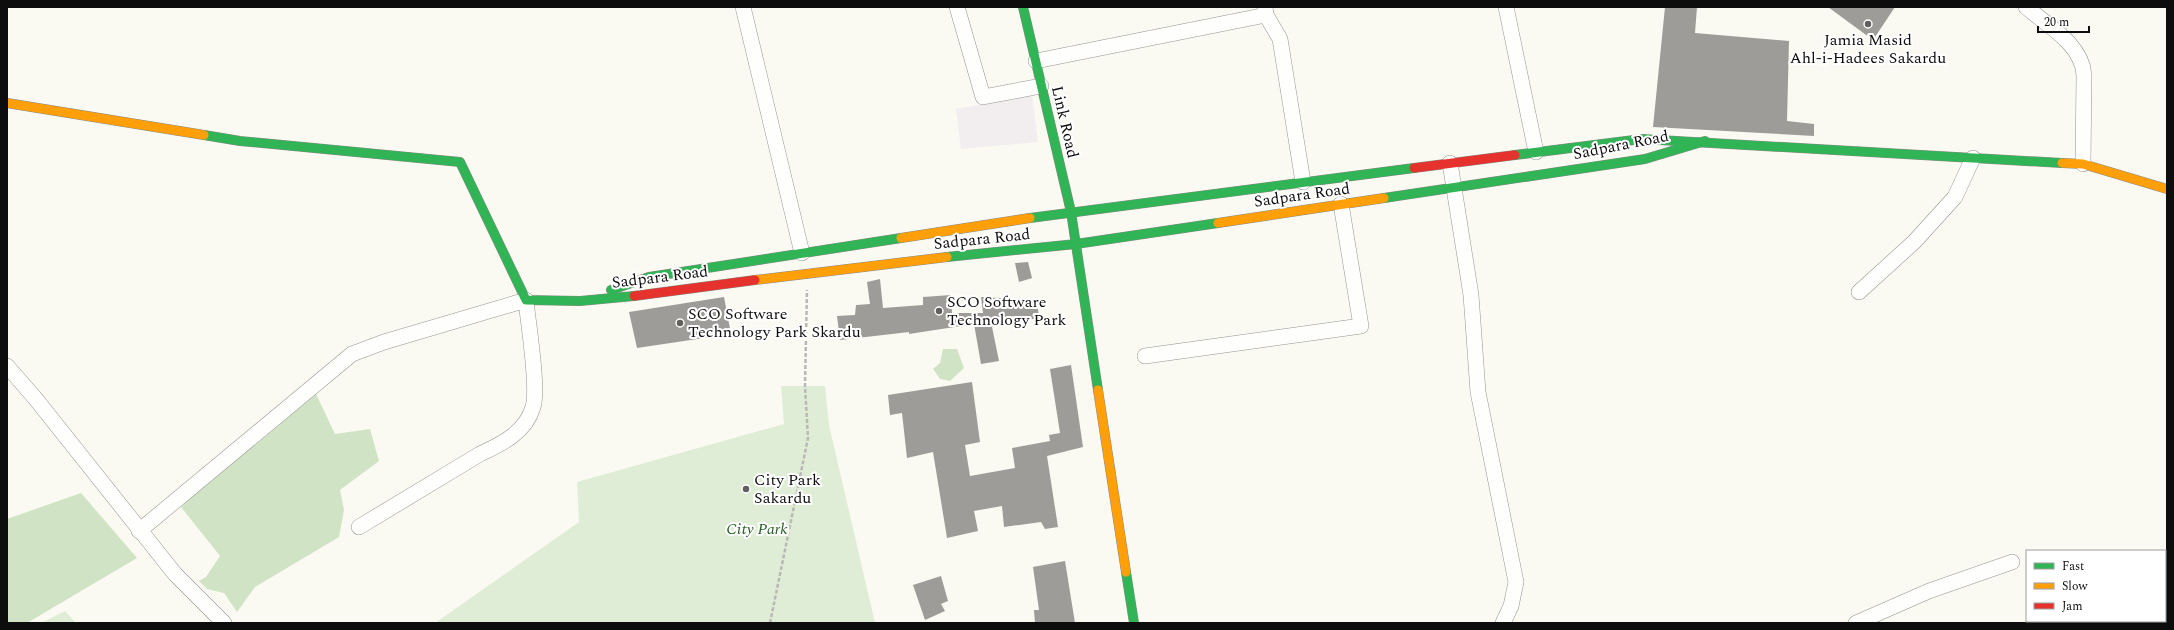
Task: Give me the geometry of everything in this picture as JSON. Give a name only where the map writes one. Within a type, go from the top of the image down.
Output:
[{"type":"main road","name":"Link Road","points":[[1023,7],[1071,212],[1134,623]]},
{"type":"main road","points":[[7,102],[240,141],[460,162],[526,300],[580,301]]},
{"type":"main road","name":"Sadpara Road","points":[[580,301],[649,277],[1071,212],[1642,139],[1705,141]]},
{"type":"main road","name":"Sadpara Road","points":[[580,301],[654,294],[807,272],[1076,244],[1645,159],[1705,141]]},
{"type":"main road","points":[[1705,141],[2083,164],[2167,189]]},
{"type":"street","points":[[743,7],[802,253]]},
{"type":"street","points":[[958,7],[983,97],[1041,86]]},
{"type":"street","points":[[1506,7],[1536,152]]},
{"type":"street","points":[[2026,7],[2076,50],[2081,60],[2084,75],[2083,164]]},
{"type":"street","points":[[1036,61],[1265,11],[1280,39],[1303,182]]},
{"type":"street","points":[[1859,292],[1914,242],[1955,197],[1973,158]]},
{"type":"street","points":[[1450,163],[1471,294],[1478,392],[1516,582],[1511,606],[1502,623]]},
{"type":"street","points":[[1145,356],[1361,326],[1341,204]]},
{"type":"street","points":[[139,531],[352,354],[384,342],[526,300],[535,391],[533,407],[524,423],[512,437],[500,445],[480,454],[359,527]]},
{"type":"street","points":[[7,366],[35,398],[174,574],[224,623]]},
{"type":"street","points":[[1856,623],[1930,591],[2012,562]]},
{"type":"path","points":[[770,623],[808,438],[805,386],[807,272]]},
{"type":"shaded area","points":[[1032,95],[1038,142],[961,149],[956,109]]},
{"type":"green space","points":[[943,349],[957,349],[964,368],[950,381],[940,379],[933,369],[940,363]]},
{"type":"green space","name":"City Park","points":[[781,386],[825,386],[829,425],[875,623],[435,623],[579,522],[577,482],[784,424]]},
{"type":"green space","points":[[316,394],[335,434],[370,429],[379,461],[340,490],[344,510],[339,537],[255,587],[237,612],[224,593],[207,589],[199,581],[206,577],[220,556],[181,507],[223,468],[251,447],[285,413]]},
{"type":"green space","points":[[81,493],[137,558],[27,623],[7,623],[7,519]]},
{"type":"green space","points":[[65,611],[76,623],[41,623]]},
{"type":"building","points":[[1665,7],[1697,7],[1695,33],[1789,41],[1787,121],[1814,124],[1814,136],[1653,127]]},
{"type":"building","name":"Jamia Masid Ahl-i-Hadees Sakardu","points":[[1828,7],[1895,7],[1873,40]]},
{"type":"building","points":[[1028,262],[1032,278],[1019,282],[1015,263]]},
{"type":"building","points":[[880,279],[883,308],[923,305],[923,297],[951,295],[952,313],[983,313],[981,297],[1037,300],[1039,318],[1019,321],[1017,316],[997,317],[997,321],[991,322],[999,361],[981,364],[974,324],[909,334],[909,332],[840,340],[837,316],[855,315],[856,305],[870,304],[867,282]]},
{"type":"building","name":"SCO Software Technology Park Skardu","points":[[724,297],[731,334],[637,348],[629,312]]},
{"type":"building","points":[[1071,365],[1083,447],[1047,456],[1058,527],[1045,529],[1041,522],[1004,527],[1002,506],[974,511],[978,531],[947,538],[933,452],[907,458],[902,413],[890,415],[888,395],[972,382],[980,442],[965,445],[970,476],[1015,468],[1012,448],[1050,441],[1049,435],[1060,433],[1050,369]]},
{"type":"building","points":[[1065,561],[1075,623],[1035,623],[1034,610],[1039,610],[1033,567]]},
{"type":"building","points":[[941,576],[948,601],[941,604],[945,611],[925,620],[913,585]]},
{"type":"traffic: fast","points":[[1023,7],[1071,212],[1098,390]]},
{"type":"traffic: fast","points":[[204,135],[240,141],[460,162],[526,300],[580,301],[634,296]]},
{"type":"traffic: fast","points":[[1515,155],[1642,139],[2062,163]]},
{"type":"traffic: fast","points":[[1384,198],[1645,159],[1705,141]]},
{"type":"traffic: fast","points":[[1030,218],[1414,168]]},
{"type":"traffic: fast","points":[[947,257],[1076,244],[1218,223]]},
{"type":"traffic: fast","points":[[611,290],[649,277],[901,238]]},
{"type":"traffic: fast","points":[[1126,572],[1134,623]]},
{"type":"traffic: slow","points":[[7,103],[204,135]]},
{"type":"traffic: slow","points":[[2062,163],[2083,164],[2167,189]]},
{"type":"traffic: slow","points":[[1218,223],[1384,198]]},
{"type":"traffic: slow","points":[[901,238],[1030,218]]},
{"type":"traffic: slow","points":[[755,280],[947,257]]},
{"type":"traffic: slow","points":[[1098,390],[1126,572]]},
{"type":"traffic: jam","points":[[1414,168],[1515,155]]},
{"type":"traffic: jam","points":[[634,296],[755,280]]},
{"type":"place","name":"Jamia Masid Ahl-i-Hadees Sakardu","points":[[1868,24]]},
{"type":"place","name":"SCO Software Technology Park","points":[[939,311]]},
{"type":"place","name":"SCO Software Technology Park Skardu","points":[[680,323]]},
{"type":"place","name":"City Park Sakardu","points":[[746,489]]}]
